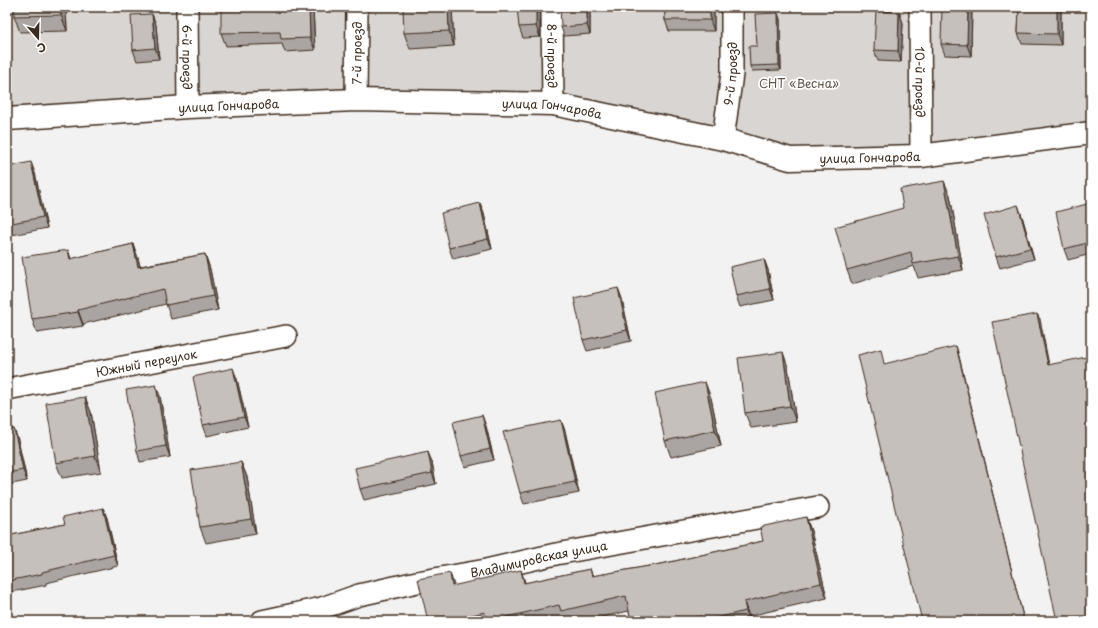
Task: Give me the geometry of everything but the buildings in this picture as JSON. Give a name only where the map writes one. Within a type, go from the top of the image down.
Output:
[{"type":"street","name":"6-й проезд","points":[[187,7],[188,107]]},
{"type":"street","name":"7-й проезд","points":[[356,100],[357,7]]},
{"type":"street","name":"8-й проезд","points":[[552,7],[553,104]]},
{"type":"street","name":"9-й проезд","points":[[723,139],[732,74],[732,7]]},
{"type":"street","name":"10-й проезд","points":[[920,7],[921,156]]},
{"type":"street","name":"улица Гончарова","points":[[7,119],[188,107],[356,100],[553,104],[723,139],[790,160],[921,156],[1091,133]]},
{"type":"street","name":"Южный переулок","points":[[7,389],[286,336]]},
{"type":"street","name":"Владимировская улица","points":[[262,621],[322,614],[359,596],[417,582],[486,570],[556,554],[818,507]]},
{"type":"green space","name":"СНТ «Весна»","points":[[7,7],[1091,7],[1091,133],[790,159],[553,104],[7,119]]}]
